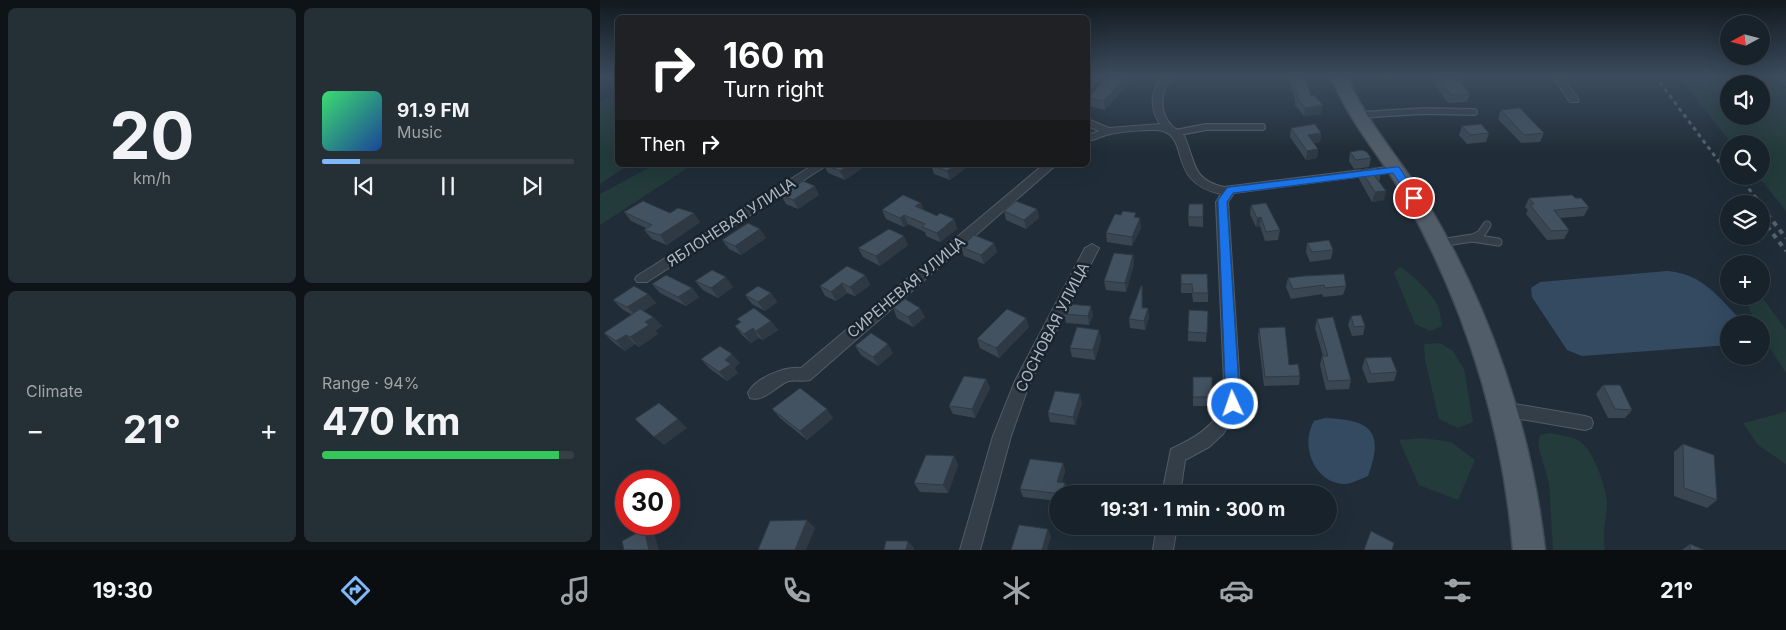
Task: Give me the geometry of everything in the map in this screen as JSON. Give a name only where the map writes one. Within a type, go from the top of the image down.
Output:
[{"type":"main road","points":[[1352,102],[1359,115],[1396,169],[1439,243],[1476,328],[1503,409],[1516,459],[1528,526],[1530,550]]},
{"type":"street","points":[[1157,102],[1159,116],[1183,146],[1190,172],[1214,190],[1230,190],[1396,169]]},
{"type":"street","points":[[1090,123],[1108,132]]},
{"type":"street","points":[[1090,137],[1108,132],[1156,127],[1172,131]]},
{"type":"street","name":"ЯБЛОНЕВАЯ УЛИЦА","points":[[642,279],[817,167]]},
{"type":"street","name":"СИРЕНЕВАЯ УЛИЦА","points":[[756,393],[782,376],[794,372],[804,375],[1048,167]]},
{"type":"street","points":[[1172,485],[1177,455],[1194,448],[1214,434],[1226,420],[1233,404],[1222,202],[1230,190]]},
{"type":"street","name":"СОСНОВАЯ УЛИЦА","points":[[970,550],[1002,436],[1023,381],[1042,348],[1092,248]]},
{"type":"street","points":[[1503,409],[1585,423]]},
{"type":"street","points":[[1163,550],[1166,535]]},
{"type":"lane","points":[[1359,115],[1396,111],[1474,112]]},
{"type":"lane","points":[[1172,131],[1206,127],[1262,127]]},
{"type":"lane","points":[[1472,238],[1480,234],[1487,225]]},
{"type":"lane","points":[[1439,243],[1472,238],[1498,242]]},
{"type":"green space","points":[[615,102],[615,167],[625,167],[600,184],[600,103]]},
{"type":"green space","points":[[1698,102],[1720,102],[1720,125],[1770,125],[1770,102],[1786,102],[1786,211],[1765,185],[1770,185],[1770,135],[1725,135]]},
{"type":"green space","points":[[650,167],[689,167],[600,225],[600,194]]},
{"type":"green space","points":[[1400,267],[1416,279],[1435,301],[1439,308],[1442,326],[1430,331],[1415,324],[1394,273]]},
{"type":"green space","points":[[1748,305],[1768,305],[1786,330],[1786,373],[1770,348],[1770,315],[1752,315]]},
{"type":"green space","points":[[1440,343],[1453,351],[1464,369],[1473,422],[1458,428],[1439,419],[1425,360],[1424,344]]},
{"type":"green space","points":[[1786,412],[1786,464],[1758,445],[1743,423]]},
{"type":"green space","points":[[1549,433],[1579,441],[1587,448],[1595,463],[1602,481],[1607,504],[1604,532],[1605,550],[1553,550],[1549,483],[1538,445],[1540,435]]},
{"type":"green space","points":[[1423,438],[1451,442],[1475,460],[1458,500],[1419,485],[1399,440]]},
{"type":"water","points":[[1667,271],[1680,273],[1700,281],[1720,298],[1720,305],[1727,305],[1736,315],[1720,315],[1720,346],[1582,356],[1567,350],[1532,297],[1531,288],[1540,282]]},
{"type":"water","points":[[1325,418],[1353,421],[1363,425],[1370,431],[1374,438],[1375,448],[1368,476],[1352,483],[1342,484],[1323,476],[1317,469],[1312,460],[1308,440],[1314,421]]},
{"type":"building","points":[[1300,102],[1320,102],[1323,105],[1305,108]]},
{"type":"building","points":[[1520,108],[1544,133],[1524,135],[1501,110]]},
{"type":"building","points":[[1315,124],[1321,133],[1308,135],[1318,149],[1307,151],[1291,128]]},
{"type":"building","points":[[1481,124],[1489,133],[1470,135],[1462,126]]},
{"type":"building","points":[[1362,150],[1367,152],[1371,158],[1356,160],[1350,152]]},
{"type":"building","points":[[831,167],[846,167],[840,171]]},
{"type":"building","points":[[936,167],[952,167],[947,171]]},
{"type":"building","points":[[1377,167],[1381,174],[1374,175],[1386,191],[1375,192],[1361,170]]},
{"type":"building","points":[[803,181],[815,186],[793,200],[781,195]]},
{"type":"building","points":[[903,195],[921,203],[915,206],[937,216],[940,213],[954,219],[937,233],[922,227],[925,224],[904,215],[900,218],[882,210]]},
{"type":"building","points":[[1572,195],[1575,198],[1581,198],[1589,207],[1554,210],[1569,230],[1551,231],[1530,205],[1534,204],[1529,198]]},
{"type":"building","points":[[643,201],[670,213],[678,208],[694,213],[660,235],[644,230],[652,225],[624,212]]},
{"type":"building","points":[[1016,201],[1037,209],[1024,220],[1004,211]]},
{"type":"building","points":[[1266,203],[1280,230],[1266,232],[1261,217],[1257,218],[1251,205]]},
{"type":"building","points":[[1189,204],[1203,204],[1203,217],[1188,217]]},
{"type":"building","points":[[1123,211],[1136,213],[1134,217],[1140,218],[1132,237],[1106,233],[1115,214],[1121,215]]},
{"type":"building","points":[[748,223],[760,229],[735,246],[722,240]]},
{"type":"building","points":[[889,229],[904,236],[876,256],[858,248]]},
{"type":"building","points":[[974,235],[994,243],[981,255],[961,247]]},
{"type":"building","points":[[1329,240],[1333,250],[1312,252],[1307,243]]},
{"type":"building","points":[[1114,253],[1133,255],[1125,283],[1104,281]]},
{"type":"building","points":[[847,266],[865,275],[850,287],[842,283],[831,292],[820,286]]},
{"type":"building","points":[[712,270],[726,277],[711,288],[695,281]]},
{"type":"building","points":[[1181,274],[1207,274],[1208,293],[1193,293],[1192,284],[1181,284]]},
{"type":"building","points":[[1344,274],[1346,286],[1325,288],[1324,285],[1293,289],[1288,278],[1304,276]]},
{"type":"building","points":[[666,275],[692,288],[678,297],[652,284]]},
{"type":"building","points":[[634,286],[648,294],[627,307],[613,300]]},
{"type":"building","points":[[758,286],[771,293],[758,302],[745,295]]},
{"type":"building","points":[[1141,286],[1142,308],[1148,308],[1144,321],[1129,319]]},
{"type":"building","points":[[905,299],[920,308],[908,317],[893,308]]},
{"type":"building","points":[[1068,304],[1091,306],[1088,316],[1064,314]]},
{"type":"building","points":[[754,308],[771,321],[756,331],[753,328],[744,334],[735,326],[741,322],[737,319]]},
{"type":"building","points":[[640,309],[653,317],[645,322],[649,325],[630,337],[626,335],[616,341],[604,333]]},
{"type":"building","points":[[1007,309],[1026,318],[996,348],[977,339]]},
{"type":"building","points":[[1189,310],[1208,311],[1207,333],[1188,332]]},
{"type":"building","points":[[1361,315],[1365,326],[1354,327],[1351,316]]},
{"type":"building","points":[[1333,317],[1351,380],[1328,381],[1322,356],[1328,356],[1317,319]]},
{"type":"building","points":[[1077,327],[1099,330],[1093,350],[1070,348]]},
{"type":"building","points":[[1285,327],[1289,365],[1298,364],[1300,376],[1265,377],[1259,328]]},
{"type":"building","points":[[871,333],[888,344],[873,357],[855,346]]},
{"type":"building","points":[[720,346],[732,354],[725,360],[731,364],[719,372],[701,359]]},
{"type":"building","points":[[1391,357],[1397,372],[1371,374],[1365,358]]},
{"type":"building","points":[[964,376],[986,379],[972,409],[949,406]]},
{"type":"building","points":[[1193,377],[1212,377],[1212,397],[1193,397]]},
{"type":"building","points":[[1603,385],[1620,385],[1632,410],[1615,409]]},
{"type":"building","points":[[800,388],[827,409],[800,431],[772,409]]},
{"type":"building","points":[[1055,391],[1080,394],[1073,417],[1048,413]]},
{"type":"building","points":[[659,403],[678,419],[654,437],[635,419]]},
{"type":"building","points":[[1683,444],[1714,455],[1717,500],[1684,488]]},
{"type":"building","points":[[926,455],[954,456],[943,485],[914,483]]},
{"type":"building","points":[[1030,459],[1063,463],[1057,482],[1065,483],[1064,485],[1049,485],[1049,492],[1020,489]]},
{"type":"building","points":[[807,520],[795,550],[758,550],[770,521]]},
{"type":"building","points":[[1019,525],[1048,529],[1042,550],[1011,550]]},
{"type":"building","points":[[1371,531],[1394,543],[1392,550],[1364,550]]},
{"type":"building","points":[[633,535],[645,535],[649,550],[624,550],[622,541]]},
{"type":"building","points":[[886,541],[908,541],[906,550],[884,550]]},
{"type":"building","points":[[1690,544],[1704,550],[1690,550]]},
{"type":"railway","points":[[1674,102],[1720,163]]},
{"type":"railway","points":[[1746,185],[1754,195]]},
{"type":"railway","points":[[1770,218],[1786,238]]},
{"type":"railway","points":[[1770,230],[1786,251]]},
{"type":"route","points":[[1233,404],[1222,202],[1230,190],[1396,169],[1414,198]]}]
